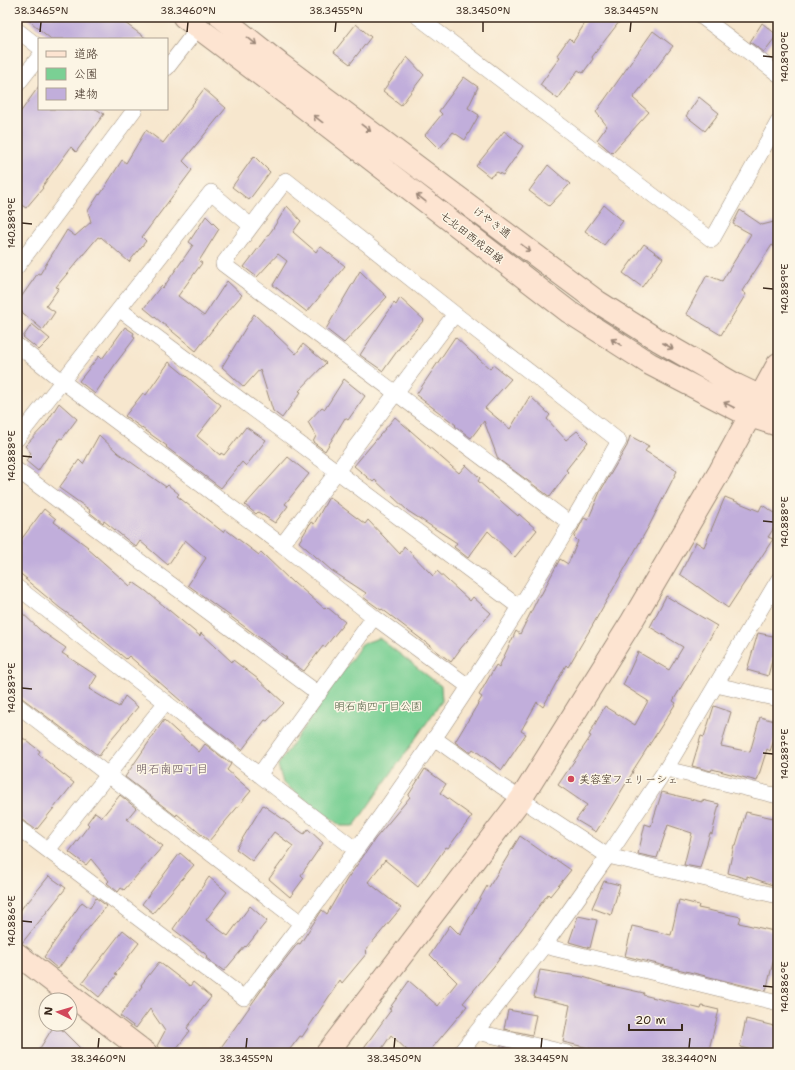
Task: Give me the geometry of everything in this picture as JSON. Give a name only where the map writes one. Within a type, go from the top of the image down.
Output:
[{"type":"street","name":"けやき通","points":[[221,17],[280,64],[598,302],[658,340],[729,381],[770,400]]},
{"type":"street","points":[[418,17],[712,240],[778,122]]},
{"type":"street","points":[[702,17],[778,74]]},
{"type":"street","points":[[168,66],[191,22]]},
{"type":"street","name":"七北田西成田線","points":[[191,22],[569,312],[650,364],[750,416],[778,425]]},
{"type":"street","points":[[17,30],[38,46]]},
{"type":"street","points":[[17,85],[38,58]]},
{"type":"street","points":[[17,267],[129,111]]},
{"type":"street","points":[[17,827],[244,998],[356,850],[434,738],[572,524],[619,441],[455,314],[286,180],[223,264],[572,524]]},
{"type":"street","points":[[17,439],[211,192],[251,226]]},
{"type":"street","points":[[119,309],[519,607]]},
{"type":"street","points":[[282,545],[455,314]]},
{"type":"street","points":[[17,345],[62,381],[282,545],[374,617],[468,686]]},
{"type":"street","points":[[327,1053],[521,799],[632,621],[720,471],[750,416],[770,400],[778,364]]},
{"type":"street","points":[[17,470],[319,694]]},
{"type":"street","points":[[460,1053],[544,946],[608,856],[666,769],[716,685],[773,600],[778,580]]},
{"type":"street","points":[[17,587],[356,850]]},
{"type":"street","points":[[259,775],[374,617]]},
{"type":"street","points":[[716,685],[778,699]]},
{"type":"street","points":[[48,850],[166,702]]},
{"type":"street","points":[[17,705],[301,923]]},
{"type":"street","points":[[434,738],[521,799],[608,856],[778,896]]},
{"type":"street","points":[[666,769],[778,796]]},
{"type":"street","points":[[544,946],[778,1003]]},
{"type":"street","points":[[17,954],[146,1053]]},
{"type":"street","points":[[477,1032],[568,1053]]},
{"type":"green space","name":"明石南四丁目公園","points":[[379,638],[441,686],[442,701],[354,826],[341,826],[283,783],[278,765],[362,644]]},
{"type":"building","points":[[25,17],[130,17],[125,23],[146,38],[50,38]]},
{"type":"building","points":[[589,17],[623,17],[592,57],[593,59],[583,73],[578,70],[558,99],[540,85],[560,57],[557,55],[569,38],[573,42]]},
{"type":"building","points":[[762,23],[777,35],[764,52],[750,42]]},
{"type":"building","points":[[356,24],[371,37],[350,64],[334,52]]},
{"type":"building","points":[[653,31],[673,46],[633,98],[649,112],[612,153],[597,140],[607,126],[596,112]]},
{"type":"building","points":[[407,57],[424,75],[401,105],[383,91]]},
{"type":"building","points":[[464,77],[478,87],[468,108],[479,115],[465,140],[453,132],[439,149],[425,135],[442,114],[439,111]]},
{"type":"building","points":[[38,87],[38,110],[98,110],[104,114],[76,152],[71,147],[42,187],[43,188],[26,208],[17,202],[17,117]]},
{"type":"building","points":[[204,89],[226,108],[183,161],[192,170],[142,237],[146,241],[129,262],[101,237],[98,237],[56,287],[59,288],[46,306],[55,312],[43,330],[17,308],[17,303],[38,273],[40,274],[67,230],[75,236],[91,222],[88,211],[122,160],[126,163],[146,130],[163,143]]},
{"type":"building","points":[[699,97],[719,113],[705,131],[686,116]]},
{"type":"building","points":[[504,131],[523,146],[503,175],[497,172],[490,177],[476,166]]},
{"type":"building","points":[[254,156],[270,172],[249,200],[232,187]]},
{"type":"building","points":[[548,165],[570,184],[549,206],[529,191]]},
{"type":"building","points":[[604,205],[623,221],[604,245],[585,231]]},
{"type":"building","points":[[287,206],[301,221],[293,232],[316,252],[320,246],[345,266],[307,312],[273,285],[287,261],[278,254],[257,277],[244,267],[272,230]]},
{"type":"building","points":[[740,210],[762,225],[778,221],[778,249],[772,245],[742,291],[746,294],[721,335],[686,314],[707,275],[722,281],[751,234],[733,224]]},
{"type":"building","points":[[206,216],[219,229],[199,261],[202,263],[178,296],[204,316],[227,281],[242,295],[196,351],[144,308],[161,286],[163,288],[193,245],[189,242]]},
{"type":"building","points":[[644,244],[663,258],[642,287],[623,273]]},
{"type":"building","points":[[360,271],[387,297],[344,343],[326,329]]},
{"type":"building","points":[[400,298],[424,320],[400,347],[383,371],[360,355],[394,303],[396,305]]},
{"type":"building","points":[[254,314],[296,354],[303,344],[326,363],[299,391],[301,392],[282,418],[273,411],[260,369],[244,387],[222,367]]},
{"type":"building","points":[[32,324],[50,339],[39,350],[23,337]]},
{"type":"building","points":[[125,327],[134,333],[133,335],[135,338],[95,394],[79,381],[99,356],[102,359]]},
{"type":"building","points":[[455,337],[490,369],[493,365],[511,379],[485,408],[510,429],[530,396],[550,415],[547,419],[566,440],[577,431],[588,442],[566,470],[568,472],[550,497],[498,459],[484,421],[471,438],[416,395]]},
{"type":"building","points":[[169,362],[221,405],[197,436],[220,455],[221,453],[224,455],[246,427],[266,440],[246,466],[242,462],[221,488],[125,416],[143,393],[146,395]]},
{"type":"building","points":[[344,379],[365,396],[348,420],[345,418],[325,451],[313,442],[316,436],[308,422],[322,407],[325,409]]},
{"type":"building","points":[[59,403],[77,419],[62,439],[60,438],[38,471],[26,461],[31,453],[25,446],[45,425]]},
{"type":"building","points":[[395,417],[459,473],[466,465],[480,478],[478,481],[518,516],[519,514],[537,530],[515,557],[488,531],[468,558],[454,547],[457,543],[408,511],[375,480],[373,482],[354,466]]},
{"type":"building","points":[[99,435],[118,453],[166,487],[168,485],[179,494],[177,496],[223,532],[225,529],[259,555],[261,552],[293,583],[294,582],[325,609],[327,607],[345,622],[325,647],[323,646],[304,671],[188,585],[206,558],[185,540],[168,565],[140,541],[136,547],[104,521],[103,523],[89,512],[90,510],[59,488],[79,460],[83,464]]},
{"type":"building","points":[[630,436],[649,446],[645,451],[677,471],[649,526],[591,628],[568,667],[566,665],[543,707],[537,702],[521,731],[526,734],[502,770],[473,749],[470,753],[455,742],[482,697],[479,695],[496,665],[499,667],[516,631],[520,634],[560,559],[568,564],[578,541],[574,537],[584,518],[588,520],[600,492],[627,446]]},
{"type":"building","points":[[288,457],[309,474],[285,504],[288,506],[275,523],[258,512],[256,514],[245,505]]},
{"type":"building","points":[[329,497],[365,524],[368,520],[400,554],[404,546],[433,576],[437,571],[470,601],[473,597],[491,613],[451,662],[382,609],[381,610],[363,597],[366,593],[331,570],[299,542],[311,522],[314,524]]},
{"type":"building","points":[[725,497],[759,511],[762,505],[778,515],[778,522],[768,537],[773,539],[728,608],[680,574],[696,542],[704,547]]},
{"type":"building","points":[[44,509],[56,519],[54,522],[88,547],[87,548],[130,586],[133,582],[146,591],[200,636],[201,633],[232,662],[233,660],[258,679],[284,703],[267,721],[265,720],[242,750],[203,720],[129,656],[126,659],[79,620],[78,621],[60,608],[17,571],[17,545]]},
{"type":"building","points":[[666,596],[717,626],[673,701],[676,703],[596,832],[576,820],[587,805],[558,785],[591,736],[589,735],[605,706],[635,725],[648,701],[623,685],[638,652],[669,670],[683,647],[650,627]]},
{"type":"building","points":[[17,608],[40,630],[66,648],[62,653],[97,676],[89,689],[119,707],[125,696],[138,707],[99,756],[22,698],[17,696]]},
{"type":"building","points":[[758,633],[778,637],[768,676],[747,670]]},
{"type":"building","points":[[714,706],[731,712],[721,746],[750,752],[760,717],[778,722],[778,729],[770,751],[767,749],[757,781],[712,769],[711,771],[692,766],[701,736],[704,737]]},
{"type":"building","points":[[164,720],[199,752],[205,744],[231,764],[227,770],[251,791],[209,841],[177,814],[176,816],[125,777]]},
{"type":"building","points":[[23,738],[40,751],[38,754],[74,783],[37,829],[17,818],[17,745]]},
{"type":"building","points":[[425,769],[446,784],[440,793],[472,816],[448,848],[446,847],[418,887],[385,860],[368,882],[401,908],[365,951],[367,953],[342,983],[340,980],[302,1037],[300,1036],[287,1053],[217,1053],[265,985],[298,943],[300,944],[322,910],[327,914],[347,879],[375,839],[410,797],[408,796]]},
{"type":"building","points":[[662,792],[702,802],[702,800],[719,804],[712,834],[710,833],[700,868],[684,865],[692,833],[668,825],[657,858],[638,854],[645,824],[651,826]]},
{"type":"building","points":[[120,795],[136,808],[127,819],[163,846],[124,890],[121,888],[118,892],[107,883],[109,881],[91,859],[86,865],[69,852],[89,825],[87,823],[95,812],[102,817]]},
{"type":"building","points":[[263,805],[304,834],[308,829],[323,843],[301,875],[304,878],[290,897],[269,879],[293,846],[274,832],[252,861],[236,849]]},
{"type":"building","points":[[746,812],[778,819],[778,887],[747,876],[747,879],[728,873],[734,845],[736,845]]},
{"type":"building","points":[[520,836],[571,870],[550,896],[548,894],[494,966],[463,1003],[467,1006],[428,1053],[410,1053],[391,1035],[379,1053],[360,1053],[391,1010],[389,1009],[409,981],[438,1006],[457,982],[430,955],[450,925],[460,935],[487,886],[489,887]]},
{"type":"building","points":[[180,853],[194,865],[153,913],[142,904]]},
{"type":"building","points":[[49,876],[66,888],[22,943],[17,942],[17,915]]},
{"type":"building","points":[[209,877],[227,892],[206,920],[228,936],[250,906],[267,921],[224,971],[206,958],[208,956],[173,929]]},
{"type":"building","points":[[604,881],[620,885],[611,915],[592,908]]},
{"type":"building","points":[[96,898],[107,906],[74,945],[75,946],[58,969],[44,957],[82,902],[90,908]]},
{"type":"building","points":[[679,900],[699,905],[698,908],[741,917],[739,923],[778,932],[778,942],[766,991],[625,956],[632,926],[671,935]]},
{"type":"building","points":[[578,916],[597,920],[590,948],[569,942]]},
{"type":"building","points":[[123,930],[139,943],[115,974],[117,975],[99,997],[82,983]]},
{"type":"building","points":[[159,962],[190,986],[193,982],[211,997],[187,1028],[190,1031],[173,1053],[168,1053],[157,1046],[165,1031],[150,1009],[136,1028],[120,1016]]},
{"type":"building","points":[[540,970],[583,977],[603,984],[644,993],[643,995],[701,1009],[702,1006],[719,1010],[708,1053],[610,1053],[563,1042],[570,1005],[534,997]]},
{"type":"building","points":[[508,1010],[536,1015],[532,1035],[504,1029]]},
{"type":"building","points":[[746,1019],[778,1027],[778,1053],[764,1053],[740,1047]]},
{"type":"building","points":[[50,1032],[64,1032],[85,1053],[37,1053]]},
{"type":"building","points":[[501,1047],[528,1053],[500,1053]]},
{"type":"place","name":"美容室フェリーシェ","points":[[571,779]]},
{"type":"district","name":"明石南四丁目","points":[[172,769]]}]
